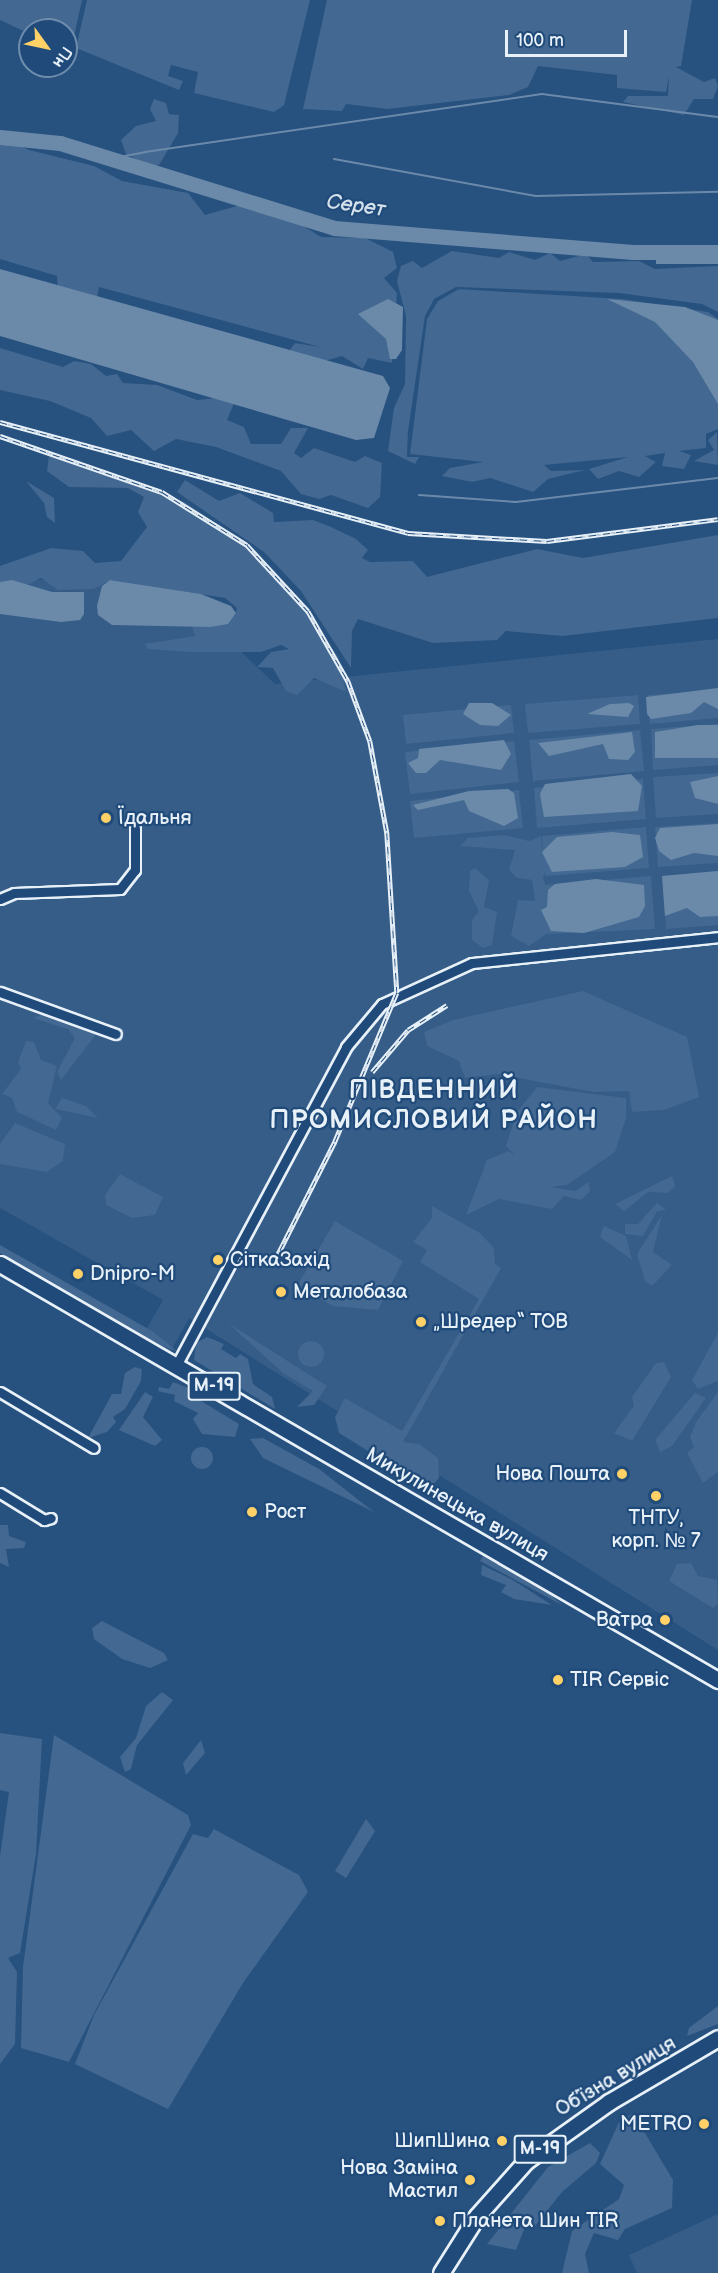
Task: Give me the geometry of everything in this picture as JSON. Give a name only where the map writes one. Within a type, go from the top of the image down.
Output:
[{"type":"highway","name":"Микулинецька вулиця","points":[[0,1264],[718,1680]]},
{"type":"highway","name":"М-19","points":[[698,2052],[718,2038]]},
{"type":"highway","name":"М-19","points":[[698,2052],[718,2045]]},
{"type":"highway","name":"Обʼїзна вулиця","points":[[441,2273],[477,2216],[526,2161],[609,2102],[698,2052]]},
{"type":"street","points":[[0,899],[14,893],[120,889],[135,870],[135,828]]},
{"type":"street","points":[[177,1365],[356,1030],[397,993],[472,963],[718,937]]},
{"type":"street","points":[[0,992],[116,1034]]},
{"type":"street","points":[[0,1392],[94,1448]]},
{"type":"street","points":[[0,1493],[47,1519]]},
{"type":"shaded area","points":[[0,0],[82,0],[78,18],[18,18],[18,28],[0,20]]},
{"type":"shaded area","points":[[87,0],[310,0],[284,105],[274,112],[194,93],[198,72],[171,65],[168,76],[183,81],[179,90],[78,49]]},
{"type":"shaded area","points":[[327,0],[692,0],[681,66],[676,67],[704,82],[715,78],[718,86],[713,99],[694,99],[684,115],[623,102],[628,96],[668,96],[669,77],[666,92],[617,88],[617,75],[538,66],[528,87],[509,95],[387,109],[346,104],[342,111],[303,109]]},
{"type":"shaded area","points":[[154,99],[166,103],[169,114],[179,115],[178,133],[159,165],[150,166],[126,154],[121,140],[136,126],[156,121],[150,109]]},
{"type":"shaded area","points":[[0,135],[29,150],[94,166],[122,181],[188,193],[205,215],[244,204],[269,205],[321,237],[365,238],[393,252],[397,268],[384,278],[397,293],[392,363],[368,358],[363,369],[342,356],[317,363],[289,351],[295,343],[320,347],[99,287],[97,298],[58,291],[57,276],[0,259]]},
{"type":"shaded area","points":[[656,248],[718,248],[718,264],[656,264]]},
{"type":"shaded area","points":[[452,251],[499,258],[509,252],[535,260],[550,253],[560,261],[586,254],[593,262],[639,261],[655,269],[718,266],[718,312],[702,304],[619,293],[456,287],[434,299],[425,316],[408,431],[407,457],[419,457],[415,464],[388,451],[394,408],[405,384],[406,316],[397,281],[401,266],[413,261],[422,268]]},
{"type":"shaded area","points":[[0,269],[383,376],[390,388],[374,438],[356,440],[0,336]]},
{"type":"shaded area","points":[[459,289],[622,299],[708,312],[718,319],[718,429],[706,434],[706,448],[679,451],[691,455],[684,469],[662,466],[665,453],[645,456],[656,462],[639,477],[619,471],[598,479],[589,469],[628,457],[544,465],[551,471],[585,470],[548,479],[533,492],[490,478],[472,482],[442,476],[450,468],[483,462],[410,454],[427,319],[438,301]]},
{"type":"shaded area","points":[[388,299],[403,307],[402,350],[396,359],[390,359],[386,339],[358,314]]},
{"type":"shaded area","points":[[607,299],[685,307],[718,320],[718,404],[693,362],[655,322]]},
{"type":"shaded area","points":[[0,348],[63,367],[74,361],[91,364],[106,376],[117,374],[123,383],[157,385],[197,400],[227,397],[235,401],[227,420],[244,427],[251,444],[281,444],[291,428],[308,428],[294,453],[301,458],[314,448],[355,462],[365,456],[382,463],[380,497],[368,508],[331,495],[319,499],[301,494],[281,471],[216,447],[176,439],[154,451],[131,430],[107,436],[91,418],[50,401],[0,390]]},
{"type":"shaded area","points":[[717,432],[718,465],[694,461],[714,450],[708,440]]},
{"type":"shaded area","points":[[49,456],[184,502],[232,534],[299,601],[338,657],[346,692],[314,678],[297,695],[286,691],[273,668],[257,667],[271,652],[289,649],[281,645],[261,652],[191,652],[148,649],[145,644],[195,636],[192,627],[235,615],[237,608],[225,598],[111,580],[94,589],[58,590],[41,578],[27,585],[0,582],[0,566],[51,548],[83,551],[95,563],[121,561],[147,527],[138,512],[144,497],[128,488],[69,487],[47,471]]},
{"type":"shaded area","points":[[185,480],[219,501],[240,493],[273,513],[274,522],[313,520],[331,527],[356,539],[368,550],[362,558],[370,562],[413,561],[427,577],[537,549],[583,558],[718,535],[718,618],[562,636],[506,631],[497,640],[433,643],[358,619],[352,631],[351,668],[301,591],[264,552],[177,492]]},
{"type":"shaded area","points":[[26,481],[54,498],[55,523],[47,517],[44,503]]},
{"type":"shaded area","points":[[78,575],[211,623],[275,684],[718,639],[718,1650],[189,1318],[165,1362],[137,1346],[163,1300],[0,1208],[0,585]]},
{"type":"shaded area","points":[[12,580],[52,592],[84,592],[84,614],[80,620],[61,622],[0,614],[0,582]]},
{"type":"shaded area","points":[[110,580],[201,594],[231,606],[236,613],[228,624],[210,627],[112,625],[98,615],[97,606],[102,586]]},
{"type":"shaded area","points":[[718,688],[718,709],[704,702],[691,713],[651,719],[647,714],[646,697]]},
{"type":"shaded area","points":[[718,690],[718,718],[650,724],[648,695]]},
{"type":"shaded area","points":[[638,695],[640,724],[528,733],[525,704]]},
{"type":"shaded area","points":[[469,703],[492,703],[511,715],[498,726],[480,725],[463,714]]},
{"type":"shaded area","points":[[629,703],[634,706],[628,717],[587,714],[610,704]]},
{"type":"shaded area","points":[[511,705],[514,733],[406,744],[403,715]]},
{"type":"shaded area","points":[[718,724],[718,765],[653,770],[651,729]]},
{"type":"shaded area","points":[[698,725],[718,725],[718,758],[655,758],[655,732]]},
{"type":"shaded area","points":[[640,730],[644,771],[533,781],[529,740]]},
{"type":"shaded area","points":[[632,732],[635,752],[628,760],[609,759],[603,744],[549,756],[538,743]]},
{"type":"shaded area","points":[[504,740],[511,754],[501,770],[440,760],[426,773],[416,773],[408,763],[418,758],[419,749]]},
{"type":"shaded area","points":[[514,741],[519,782],[410,794],[405,752]]},
{"type":"shaded area","points":[[718,773],[718,814],[656,818],[653,777]]},
{"type":"shaded area","points":[[631,774],[642,786],[638,811],[544,817],[540,794],[545,784]]},
{"type":"shaded area","points":[[718,776],[718,804],[695,798],[690,782]]},
{"type":"shaded area","points":[[643,779],[646,819],[537,828],[534,788]]},
{"type":"shaded area","points":[[508,789],[514,793],[518,818],[504,826],[469,811],[464,800],[418,810],[413,805],[469,791]]},
{"type":"shaded area","points":[[519,790],[523,828],[414,838],[410,801]]},
{"type":"shaded area","points":[[718,823],[718,863],[658,867],[655,827]]},
{"type":"shaded area","points":[[718,824],[718,856],[694,853],[671,860],[659,851],[655,838],[660,828]]},
{"type":"shaded area","points":[[646,827],[649,868],[545,876],[545,872],[543,877],[545,885],[651,876],[655,929],[546,934],[529,946],[511,936],[518,900],[535,901],[532,880],[517,878],[509,870],[515,850],[460,846],[468,838],[505,835],[529,841],[541,836],[543,853],[542,836]]},
{"type":"shaded area","points":[[612,832],[640,835],[643,857],[625,867],[552,872],[542,852],[557,837]]},
{"type":"shaded area","points":[[475,868],[489,880],[484,907],[497,912],[492,945],[483,948],[472,940],[472,920],[479,911],[469,891],[470,871]]},
{"type":"shaded area","points":[[718,871],[718,925],[666,929],[662,876]]},
{"type":"shaded area","points":[[718,871],[718,916],[700,917],[687,908],[665,916],[662,876]]},
{"type":"shaded area","points":[[596,879],[644,885],[645,906],[639,917],[584,933],[551,931],[541,910],[547,907],[548,890],[555,884]]},
{"type":"shaded area","points":[[583,991],[687,1037],[699,1097],[664,1110],[632,1112],[629,1091],[593,1092],[498,1074],[465,1078],[459,1061],[427,1046],[424,1032],[453,1020]]},
{"type":"shaded area","points":[[48,1012],[97,1033],[61,1080],[57,1072],[75,1038],[68,1029],[33,1018]]},
{"type":"shaded area","points":[[26,1041],[34,1042],[41,1060],[57,1066],[48,1103],[62,1118],[56,1130],[17,1112],[12,1098],[2,1094],[21,1069],[18,1062]]},
{"type":"shaded area","points":[[537,1087],[626,1098],[626,1118],[615,1152],[567,1185],[551,1187],[575,1191],[589,1182],[590,1191],[581,1200],[564,1196],[552,1209],[499,1199],[466,1215],[487,1160],[508,1151],[515,1155],[506,1146],[517,1112]]},
{"type":"shaded area","points":[[62,1098],[86,1106],[98,1118],[55,1109]]},
{"type":"shaded area","points":[[15,1123],[65,1144],[63,1161],[47,1172],[0,1164],[0,1144]]},
{"type":"shaded area","points":[[120,1174],[163,1197],[155,1215],[132,1218],[106,1205],[105,1195]]},
{"type":"shaded area","points":[[672,1176],[675,1186],[668,1193],[648,1192],[624,1211],[615,1204]]},
{"type":"shaded area","points":[[657,1203],[666,1210],[657,1211],[643,1236],[625,1234],[625,1224],[638,1224]]},
{"type":"shaded area","points":[[432,1206],[480,1233],[494,1248],[495,1264],[501,1268],[403,1442],[419,1444],[438,1458],[439,1478],[433,1485],[418,1482],[339,1433],[335,1417],[345,1398],[402,1431],[479,1299],[420,1262],[427,1250],[413,1242],[432,1218]]},
{"type":"shaded area","points":[[662,1215],[653,1252],[672,1265],[652,1286],[645,1281],[637,1254]]},
{"type":"shaded area","points":[[335,1221],[403,1261],[378,1310],[333,1306],[297,1286]]},
{"type":"shaded area","points":[[604,1226],[626,1236],[632,1260],[600,1237]]},
{"type":"shaded area","points":[[0,1245],[152,1331],[178,1352],[139,1336],[11,1261],[0,1253]]},
{"type":"shaded area","points":[[228,1323],[327,1386],[314,1405],[297,1407],[313,1391],[283,1373]]},
{"type":"shaded area","points":[[718,1333],[718,1381],[698,1389],[692,1380]]},
{"type":"shaded area","points":[[207,1337],[224,1344],[221,1349],[236,1358],[240,1354],[248,1359],[253,1384],[272,1397],[275,1409],[194,1360],[196,1343]]},
{"type":"shaded area","points":[[311,1341],[320,1345],[324,1354],[320,1363],[311,1367],[302,1363],[298,1354],[302,1345]]},
{"type":"shaded area","points":[[664,1362],[671,1377],[632,1441],[614,1433],[634,1406],[632,1397],[656,1363]]},
{"type":"shaded area","points":[[135,1367],[142,1369],[141,1381],[125,1409],[113,1417],[116,1422],[107,1432],[88,1438],[112,1394],[121,1394],[125,1373]]},
{"type":"shaded area","points":[[173,1382],[201,1393],[201,1401],[239,1424],[235,1437],[202,1434],[193,1419],[198,1413],[174,1401],[175,1395],[158,1391],[159,1387],[169,1389]]},
{"type":"shaded area","points":[[145,1392],[153,1397],[143,1417],[162,1440],[155,1446],[119,1430]]},
{"type":"shaded area","points":[[718,1392],[718,1472],[703,1483],[687,1453],[694,1447],[690,1437],[696,1422]]},
{"type":"shaded area","points":[[695,1393],[706,1398],[672,1446],[660,1452],[655,1440]]},
{"type":"shaded area","points":[[263,1438],[319,1469],[374,1512],[263,1458],[250,1439]]},
{"type":"shaded area","points":[[202,1447],[210,1450],[213,1458],[210,1466],[202,1469],[194,1466],[191,1458],[194,1450]]},
{"type":"shaded area","points":[[0,1525],[8,1525],[9,1536],[26,1542],[24,1548],[6,1549],[9,1567],[0,1563]]},
{"type":"shaded area","points":[[483,1556],[548,1592],[562,1605],[480,1561]]},
{"type":"shaded area","points":[[691,1563],[698,1576],[717,1580],[718,1603],[713,1608],[669,1581],[677,1564]]},
{"type":"shaded area","points":[[482,1565],[511,1579],[552,1605],[514,1599],[501,1592],[506,1585],[481,1575]]},
{"type":"shaded area","points":[[102,1621],[164,1653],[168,1660],[150,1668],[122,1659],[94,1639],[92,1628]]},
{"type":"shaded area","points":[[162,1692],[173,1700],[137,1745],[131,1769],[125,1772],[120,1757],[136,1738],[146,1706]]},
{"type":"shaded area","points":[[0,1733],[42,1739],[36,1854],[20,1953],[8,1958],[17,1972],[15,2044],[0,2064],[0,1856],[9,1792],[0,1790]]},
{"type":"shaded area","points":[[54,1735],[188,1815],[191,1825],[69,2062],[21,2048],[23,1967]]},
{"type":"shaded area","points":[[201,1740],[205,1753],[186,1775],[183,1763]]},
{"type":"shaded area","points":[[366,1819],[375,1831],[346,1878],[335,1871]]},
{"type":"shaded area","points":[[214,1829],[299,1875],[308,1892],[243,1983],[168,2109],[75,2064],[94,2015],[193,1834],[208,1838]]},
{"type":"shaded area","points":[[718,2006],[718,2024],[687,2036],[689,2028]]},
{"type":"shaded area","points":[[633,2113],[673,2180],[672,2208],[625,2229],[618,2240],[594,2233],[585,2254],[589,2273],[562,2273],[572,2231],[619,2199],[624,2185],[600,2164],[619,2122]]},
{"type":"shaded area","points":[[590,2143],[600,2153],[596,2163],[562,2192],[535,2226],[527,2222],[516,2250],[487,2244],[548,2167]]},
{"type":"shaded area","points":[[718,2214],[718,2273],[637,2273],[629,2255]]},
{"type":"waterway","points":[[118,164],[125,156],[145,152],[542,94],[717,117]]},
{"type":"waterway","name":"Серет","points":[[0,137],[60,143],[334,228],[633,252],[718,252]]},
{"type":"waterway","points":[[334,159],[536,196],[718,192]]},
{"type":"waterway","points":[[419,495],[516,502],[718,478]]},
{"type":"railway","points":[[0,422],[408,533],[547,541],[718,519]]},
{"type":"railway","points":[[0,436],[162,492],[247,545],[308,611],[348,681],[370,741],[387,833],[397,993],[334,1144],[275,1261]]},
{"type":"railway","points":[[372,1072],[408,1030],[447,1005]]},
{"type":"place","name":"Їдальня","points":[[106,818]]},
{"type":"place","name":"СіткаЗахід","points":[[218,1260]]},
{"type":"place","name":"Dnipro-M","points":[[78,1274]]},
{"type":"place","name":"Металобаза","points":[[281,1292]]},
{"type":"place","name":"„Шредер“ ТОВ","points":[[421,1322]]},
{"type":"place","name":"Нова Пошта","points":[[622,1474]]},
{"type":"place","name":"ТНТУ, корп. № 7","points":[[656,1496]]},
{"type":"place","name":"Рост","points":[[252,1512]]},
{"type":"place","name":"Ватра","points":[[665,1620]]},
{"type":"place","name":"TIR Сервіс","points":[[558,1680]]},
{"type":"place","name":"METRO","points":[[704,2124]]},
{"type":"place","name":"ШипШина","points":[[502,2141]]},
{"type":"place","name":"Нова Заміна Мастил","points":[[470,2180]]},
{"type":"place","name":"Планета Шин TIR","points":[[440,2221]]},
{"type":"district","name":"ПІВДЕННИЙ ПРОМИСЛОВИЙ РАЙОН","points":[[434,1106]]}]
